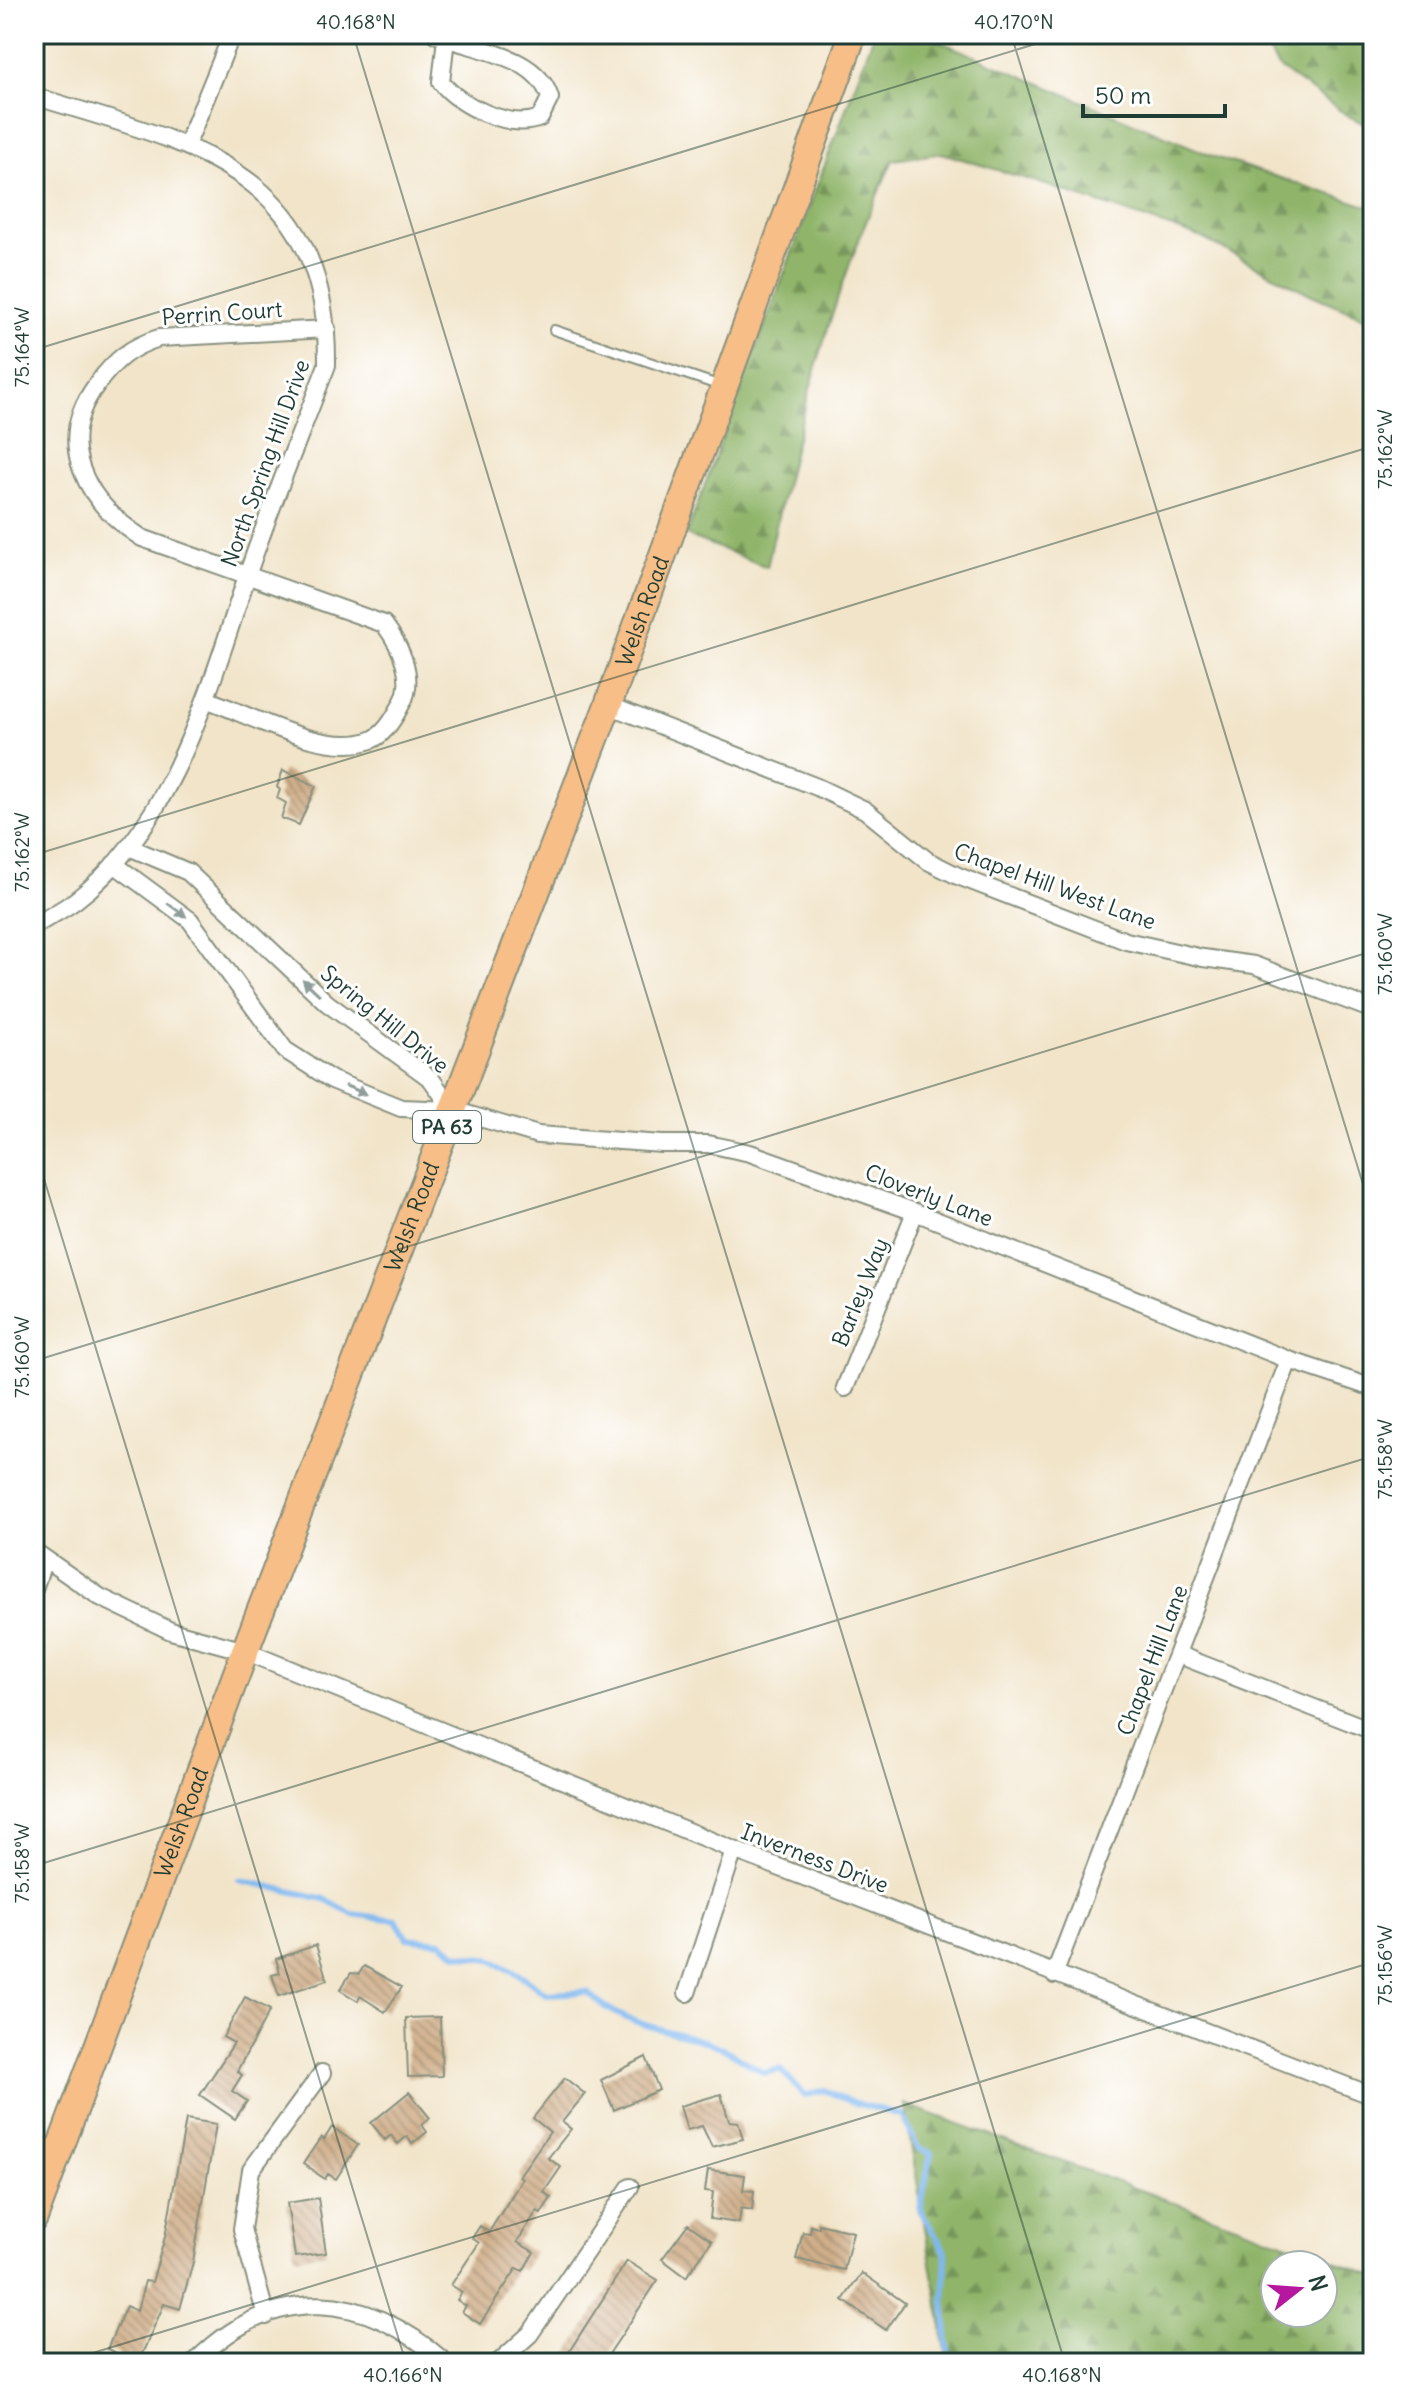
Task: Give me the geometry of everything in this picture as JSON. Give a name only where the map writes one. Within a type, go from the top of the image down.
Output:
[{"type":"main road","name":"Welsh Road","points":[[34,2218],[245,1651],[608,705],[853,34]]},
{"type":"street","points":[[187,144],[232,34]]},
{"type":"street","points":[[440,36],[530,67],[545,82],[550,98],[540,118],[527,124],[465,106],[453,98],[441,82],[440,36]]},
{"type":"street","name":"North Spring Hill Drive","points":[[34,96],[187,144],[238,171],[284,215],[302,245],[318,283],[327,329],[327,365],[247,574],[208,700],[153,811],[129,847],[75,901],[34,926]]},
{"type":"street","name":"Perrin Court","points":[[208,700],[330,745],[374,740],[386,728],[406,696],[407,676],[402,656],[384,624],[142,538],[111,515],[86,483],[80,465],[77,447],[81,412],[108,368],[136,345],[159,338],[327,329]]},
{"type":"street","name":"Chapel Hill West Lane","points":[[608,705],[817,787],[865,810],[928,861],[958,876],[1126,941],[1203,958],[1254,965],[1373,1010]]},
{"type":"street","name":"Spring Hill Drive","points":[[129,847],[188,872],[327,1003],[431,1079],[453,1110]]},
{"type":"street","name":"Spring Hill Drive","points":[[114,864],[190,920],[285,1050],[332,1080],[401,1108],[453,1110]]},
{"type":"street","name":"Cloverly Lane","points":[[453,1110],[538,1135],[662,1144],[708,1144],[750,1153],[915,1212],[1289,1360],[1373,1388]]},
{"type":"street","name":"Barley Way","points":[[845,1388],[915,1212]]},
{"type":"street","name":"Chapel Hill Lane","points":[[1054,1975],[1179,1655],[1289,1360]]},
{"type":"street","points":[[34,1589],[39,1555]]},
{"type":"street","name":"Inverness Drive","points":[[39,1555],[100,1597],[171,1631],[245,1651],[734,1850],[1373,2096]]},
{"type":"street","points":[[1179,1655],[1373,1731]]},
{"type":"street","points":[[687,1993],[734,1850]]},
{"type":"street","points":[[266,2316],[242,2229],[251,2170],[322,2073]]},
{"type":"street","points":[[498,2363],[530,2334],[630,2187]]},
{"type":"street","points":[[194,2363],[222,2338],[266,2316],[319,2304],[361,2310],[398,2325],[446,2363]]},
{"type":"lane","points":[[554,330],[633,359],[722,386]]},
{"type":"green space","points":[[874,34],[922,34],[1215,157],[1373,208],[1373,321],[1312,295],[1202,238],[1037,182],[942,153],[893,160],[852,258],[818,359],[767,567],[686,535]]},
{"type":"green space","points":[[1259,34],[1373,34],[1373,128],[1348,116],[1278,67]]},
{"type":"green space","points":[[904,2104],[1302,2249],[1259,2249],[1259,2329],[1339,2329],[1339,2263],[1373,2275],[1373,2363],[948,2363]]},
{"type":"building","points":[[283,770],[316,786],[299,825],[281,818],[286,803],[277,798],[280,790],[277,787]]},
{"type":"building","points":[[316,1945],[327,1980],[279,1996],[272,1975],[280,1973],[276,1959]]},
{"type":"building","points":[[364,1966],[402,1987],[385,2012],[360,1996],[358,2001],[340,1990],[351,1973],[359,1974]]},
{"type":"building","points":[[245,1997],[270,2010],[237,2071],[242,2075],[232,2091],[247,2101],[235,2119],[200,2095],[234,2043],[223,2037]]},
{"type":"building","points":[[440,2017],[442,2076],[408,2077],[406,2018]]},
{"type":"building","points":[[646,2057],[659,2090],[614,2110],[601,2080]]},
{"type":"building","points":[[565,2078],[585,2094],[562,2122],[571,2129],[548,2158],[561,2167],[544,2192],[551,2198],[541,2213],[537,2211],[517,2242],[534,2252],[523,2271],[517,2268],[480,2324],[462,2312],[466,2306],[457,2300],[462,2292],[451,2285],[479,2243],[472,2238],[480,2226],[489,2232],[522,2178],[519,2176],[550,2132],[533,2118]]},
{"type":"building","points":[[409,2092],[430,2118],[422,2125],[427,2132],[412,2144],[407,2136],[398,2144],[391,2135],[385,2140],[371,2123]]},
{"type":"building","points":[[721,2094],[729,2121],[738,2122],[743,2139],[712,2147],[702,2126],[687,2130],[680,2106]]},
{"type":"building","points":[[186,2119],[216,2124],[193,2262],[180,2309],[164,2304],[138,2363],[115,2363],[119,2354],[107,2349],[126,2306],[137,2311],[145,2281],[152,2282],[165,2237]]},
{"type":"building","points":[[332,2127],[358,2145],[336,2179],[328,2174],[325,2179],[303,2164],[321,2137],[324,2140]]},
{"type":"building","points":[[708,2170],[745,2175],[743,2190],[754,2191],[752,2210],[741,2208],[739,2223],[710,2219],[713,2192],[705,2191]]},
{"type":"building","points":[[318,2198],[326,2253],[295,2257],[287,2203]]},
{"type":"building","points":[[688,2224],[712,2241],[686,2277],[662,2259]]},
{"type":"building","points":[[819,2224],[853,2232],[844,2270],[796,2259],[803,2232],[810,2233],[811,2226],[819,2228]]},
{"type":"building","points":[[627,2261],[658,2280],[603,2363],[573,2363],[565,2358]]},
{"type":"building","points":[[862,2273],[905,2303],[886,2330],[843,2300]]},
{"type":"waterway","points":[[240,1880],[325,1899],[352,1914],[396,1920],[407,1938],[441,1942],[457,1954],[490,1959],[522,1976],[546,1994],[588,1992],[601,2004],[631,2020],[715,2045],[764,2073],[780,2069],[805,2096],[824,2090],[855,2103],[902,2115],[918,2148],[931,2153],[920,2210],[946,2253],[944,2302],[948,2349]]}]
